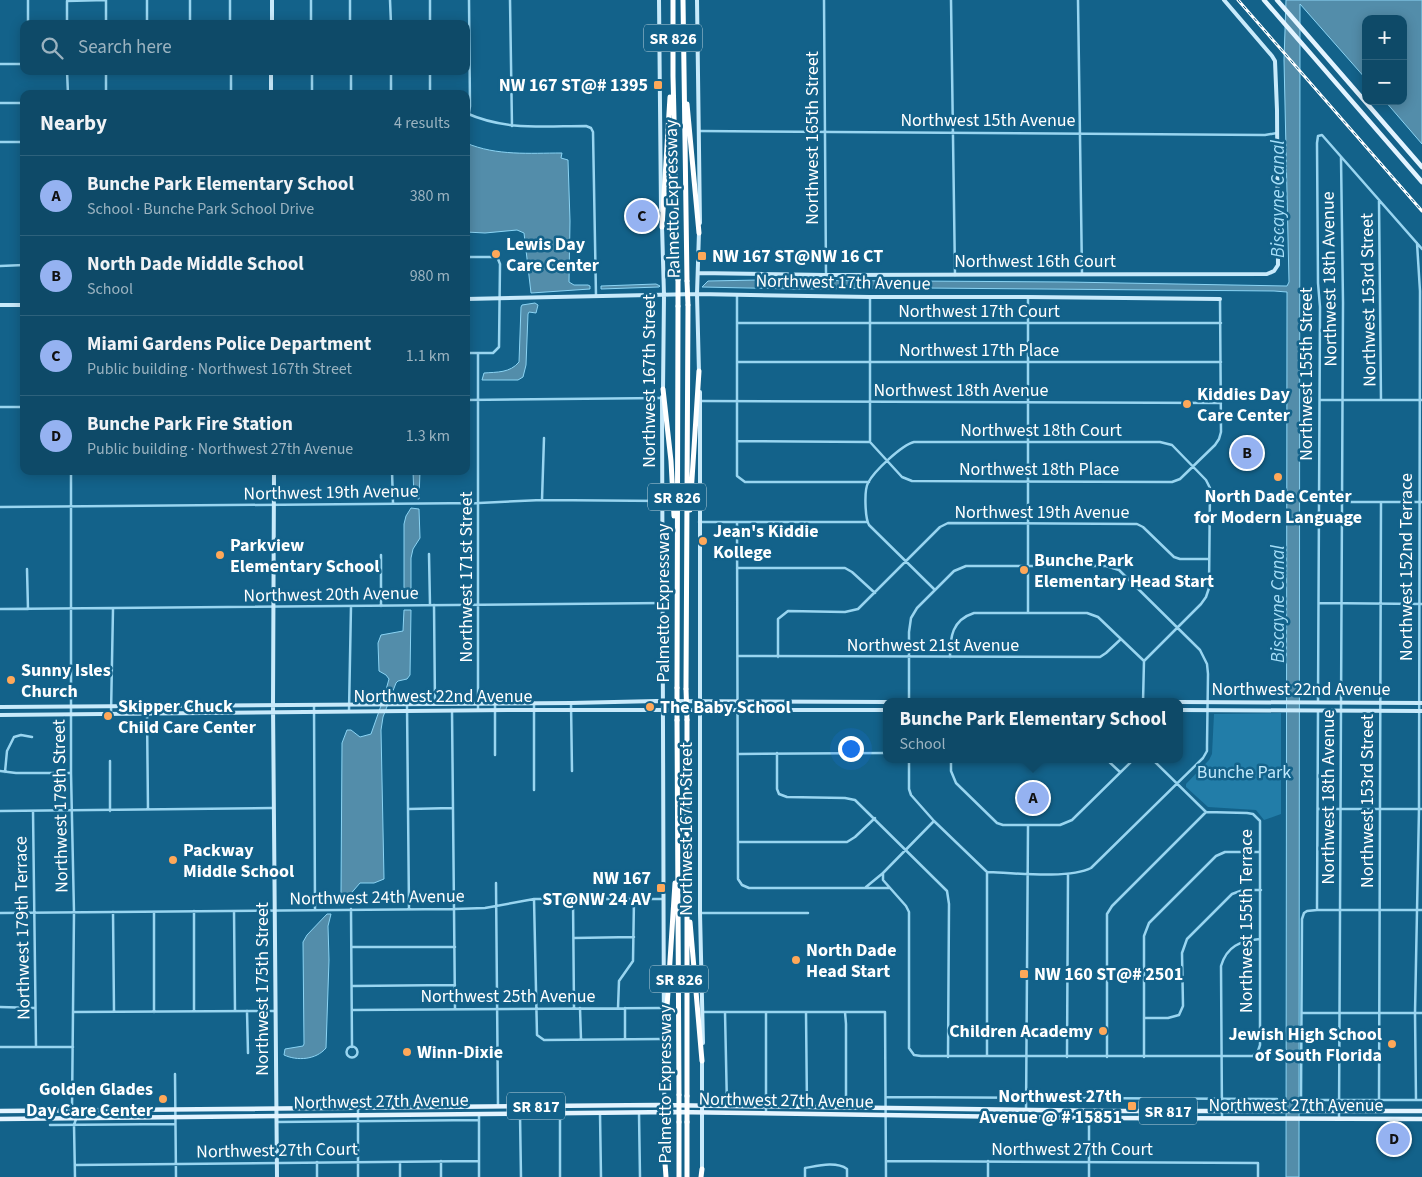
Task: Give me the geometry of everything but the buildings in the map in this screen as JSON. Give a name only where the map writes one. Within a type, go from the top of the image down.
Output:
[{"type":"highway","name":"Palmetto Expressway","points":[[673,0],[678,280],[677,720],[680,1177]]},
{"type":"highway","name":"Palmetto Expressway","points":[[683,0],[688,305],[686,689],[688,900],[687,1177]]},
{"type":"highway","points":[[662,227],[673,76]]},
{"type":"highway","points":[[685,94],[689,111],[699,233]]},
{"type":"highway","points":[[687,531],[691,499],[699,371]]},
{"type":"highway","points":[[663,389],[671,461],[677,561]]},
{"type":"highway","points":[[665,1063],[667,997],[678,862]]},
{"type":"highway","points":[[688,900],[702,1062]]},
{"type":"highway","points":[[665,1163],[665,1177]]},
{"type":"highway","points":[[702,1169],[702,1177]]},
{"type":"main road","points":[[1264,0],[1422,182]]},
{"type":"main road","points":[[1277,0],[1422,167]]},
{"type":"main road","name":"Northwest 27th Avenue","points":[[0,1111],[665,1105],[1128,1111],[1422,1112]]},
{"type":"main road","points":[[482,1114],[494,1110],[498,1106]]},
{"type":"main road","points":[[546,1114],[558,1106]]},
{"type":"main road","points":[[560,1113],[574,1106]]},
{"type":"main road","points":[[428,1107],[428,1114]]},
{"type":"main road","points":[[939,1108],[939,1116]]},
{"type":"main road","points":[[61,1118],[70,1114],[72,1110]]},
{"type":"main road","points":[[76,1118],[78,1114],[87,1110]]},
{"type":"main road","points":[[1089,1118],[1093,1114],[1124,1113],[1128,1111]]},
{"type":"main road","name":"Northwest 27th Avenue","points":[[0,1119],[665,1112],[1089,1118],[1422,1119]]},
{"type":"main road","points":[[1402,1112],[1402,1119]]},
{"type":"street","points":[[28,0],[28,20]]},
{"type":"street","points":[[67,20],[67,1],[106,0],[106,20]]},
{"type":"street","points":[[146,20],[147,0]]},
{"type":"street","points":[[190,0],[190,20]]},
{"type":"street","points":[[230,0],[230,20]]},
{"type":"street","points":[[272,0],[272,20]]},
{"type":"street","points":[[311,0],[311,20]]},
{"type":"street","points":[[350,0],[350,20]]},
{"type":"street","points":[[390,0],[390,20]]},
{"type":"street","points":[[430,0],[430,20]]},
{"type":"street","points":[[469,0],[469,20]]},
{"type":"street","points":[[510,0],[512,126]]},
{"type":"street","name":"Northwest 167th Street","points":[[659,0],[664,295],[662,398],[662,1039],[665,1063],[665,1112]]},
{"type":"street","name":"Northwest 167th Street","points":[[697,0],[700,200],[698,294],[700,401],[700,912],[703,1012],[702,1169]]},
{"type":"street","name":"Northwest 165th Street","points":[[824,0],[826,275]]},
{"type":"street","points":[[951,0],[954,274]]},
{"type":"street","points":[[1078,0],[1082,274]]},
{"type":"street","points":[[1224,0],[1272,56],[1274,61],[1277,134]]},
{"type":"street","points":[[0,64],[20,64]]},
{"type":"street","points":[[67,75],[68,90]]},
{"type":"street","points":[[106,75],[106,90]]},
{"type":"street","points":[[231,75],[231,90]]},
{"type":"street","points":[[271,90],[272,75]]},
{"type":"street","points":[[312,75],[312,90]]},
{"type":"street","points":[[350,75],[351,90]]},
{"type":"street","points":[[391,75],[391,90]]},
{"type":"street","points":[[430,75],[430,90]]},
{"type":"street","points":[[470,75],[470,90]]},
{"type":"street","points":[[0,103],[20,103]]},
{"type":"street","points":[[470,114],[494,124],[512,126],[586,126],[591,128],[593,132],[596,297]]},
{"type":"street","name":"Northwest 15th Avenue","points":[[699,131],[1277,134]]},
{"type":"street","name":"Northwest 16th Court","points":[[698,272],[826,275],[1267,274],[1274,271],[1278,265],[1277,134]]},
{"type":"street","name":"Northwest 155th Street","points":[[1318,702],[1320,307],[1318,283],[1318,136],[1322,135],[1340,157]]},
{"type":"street","points":[[0,142],[20,142]]},
{"type":"street","points":[[1340,157],[1422,249]]},
{"type":"street","name":"Northwest 18th Avenue","points":[[1339,1119],[1343,400],[1340,157]]},
{"type":"street","name":"Northwest 153rd Street","points":[[1379,200],[1381,400]]},
{"type":"street","name":"Northwest 152nd Terrace","points":[[1416,1100],[1415,1013],[1420,810],[1421,400],[1420,291],[1417,243]]},
{"type":"street","points":[[470,258],[495,257],[498,259],[500,264],[501,298],[499,347],[493,353],[470,353]]},
{"type":"street","points":[[0,266],[20,266]]},
{"type":"street","name":"Northwest 17th Avenue","points":[[470,299],[698,294],[1220,299]]},
{"type":"street","points":[[737,295],[737,476],[745,482],[869,482],[866,488],[867,522],[935,590]]},
{"type":"street","points":[[1028,296],[1028,613]]},
{"type":"street","points":[[737,441],[870,442],[870,297]]},
{"type":"street","name":"Northwest 18th Place","points":[[870,442],[902,476],[912,482],[1172,482],[1180,479],[1219,439],[1221,432],[1220,299]]},
{"type":"street","points":[[0,305],[20,305]]},
{"type":"street","name":"Northwest 17th Court","points":[[737,322],[1221,323]]},
{"type":"street","name":"Northwest 171st Street","points":[[478,353],[478,710]]},
{"type":"street","name":"Northwest 17th Place","points":[[737,362],[1221,362]]},
{"type":"street","points":[[470,400],[662,398]]},
{"type":"street","points":[[1320,400],[1421,400]]},
{"type":"street","name":"Northwest 18th Avenue","points":[[700,401],[1221,403]]},
{"type":"street","points":[[0,407],[20,407]]},
{"type":"street","points":[[542,500],[544,438]]},
{"type":"street","name":"Northwest 18th Court","points":[[869,482],[902,447],[914,442],[1160,442],[1172,445],[1206,480],[1210,488],[1209,588],[1206,597],[1177,628]]},
{"type":"street","name":"Northwest 179th Street","points":[[71,475],[71,773],[74,912],[72,1110]]},
{"type":"street","name":"Northwest 175th Street","points":[[274,475],[273,711],[277,1177]]},
{"type":"street","points":[[392,475],[393,504]]},
{"type":"street","name":"Northwest 19th Avenue","points":[[0,507],[479,503],[542,500],[663,501]]},
{"type":"street","points":[[1319,502],[1420,502]]},
{"type":"street","name":"Northwest 153rd Street","points":[[1378,1100],[1381,502]]},
{"type":"street","points":[[700,522],[867,522]]},
{"type":"street","points":[[737,523],[737,874],[740,882],[749,888],[889,888]]},
{"type":"street","name":"Northwest 19th Avenue","points":[[907,561],[940,527],[948,523],[1137,524],[1143,527],[1174,557],[1209,560]]},
{"type":"street","points":[[430,554],[430,605]]},
{"type":"street","points":[[381,555],[381,606]]},
{"type":"street","points":[[778,657],[778,619],[788,611],[850,612],[858,609],[907,561]]},
{"type":"street","points":[[909,698],[909,632],[911,618],[917,608],[954,571],[966,566],[1106,566],[1119,570],[1200,650],[1204,657],[1208,674],[1206,751],[1203,758],[1092,868],[1084,872],[1068,874],[987,872],[934,821],[911,795],[909,789],[909,763]]},
{"type":"street","points":[[737,568],[845,568],[875,593]]},
{"type":"street","points":[[28,569],[28,609]]},
{"type":"street","name":"Northwest 20th Avenue","points":[[0,609],[663,603]]},
{"type":"street","points":[[1319,604],[1420,604]]},
{"type":"street","points":[[434,605],[435,704]]},
{"type":"street","points":[[349,711],[351,606]]},
{"type":"street","points":[[111,714],[113,609]]},
{"type":"street","points":[[950,657],[952,632],[970,614],[1088,613],[1098,617],[1144,661]]},
{"type":"street","points":[[1143,698],[1144,661],[1177,628]]},
{"type":"street","name":"Northwest 21st Avenue","points":[[738,656],[1100,657],[1121,639]]},
{"type":"street","name":"Northwest 22nd Avenue","points":[[0,707],[663,701],[883,702]]},
{"type":"street","name":"Northwest 22nd Avenue","points":[[1183,702],[1420,703]]},
{"type":"street","points":[[495,703],[495,755]]},
{"type":"street","points":[[534,703],[534,790]]},
{"type":"street","points":[[571,703],[572,771]]},
{"type":"street","points":[[407,704],[410,908]]},
{"type":"street","points":[[314,705],[316,909]]},
{"type":"street","name":"Northwest 22nd Avenue","points":[[0,715],[571,709],[883,710]]},
{"type":"street","points":[[452,710],[455,1009]]},
{"type":"street","name":"Northwest 22nd Avenue","points":[[1183,710],[1420,711]]},
{"type":"street","points":[[1317,910],[1318,711]]},
{"type":"street","points":[[147,714],[148,810]]},
{"type":"street","points":[[5,772],[7,751],[14,737],[21,735],[32,737]]},
{"type":"street","points":[[777,753],[776,789],[780,794],[787,797],[844,798],[855,800],[944,887],[948,896],[948,1056]]},
{"type":"street","points":[[738,754],[883,753]]},
{"type":"street","points":[[110,761],[110,811]]},
{"type":"street","points":[[951,763],[951,771],[956,783],[991,819],[1003,825],[1028,826],[1066,824],[1130,763]]},
{"type":"street","points":[[1110,763],[1120,772]]},
{"type":"street","points":[[1107,1057],[1107,914],[1112,906],[1206,812],[1156,763]]},
{"type":"street","points":[[0,771],[71,773]]},
{"type":"street","points":[[0,811],[275,808]]},
{"type":"street","points":[[408,809],[453,808]]},
{"type":"street","points":[[1318,809],[1420,810]]},
{"type":"street","name":"Northwest 179th Terrace","points":[[34,811],[36,1046]]},
{"type":"street","name":"Northwest 155th Terrace","points":[[1206,812],[1247,813],[1257,817],[1261,827],[1260,1045],[1256,1054],[1249,1057],[1221,1057]]},
{"type":"street","points":[[737,842],[847,842],[875,818]]},
{"type":"street","points":[[865,888],[877,879],[934,821]]},
{"type":"street","points":[[1026,1117],[1028,826]]},
{"type":"street","points":[[1144,1057],[1144,936],[1149,923],[1216,856],[1222,853],[1260,852]]},
{"type":"street","points":[[987,872],[987,1057]]},
{"type":"street","points":[[882,888],[884,882],[883,873]]},
{"type":"street","points":[[1067,1057],[1068,874]]},
{"type":"street","points":[[877,879],[884,882],[906,906],[909,912],[909,1048],[914,1054],[921,1056],[987,1057],[1221,1057]]},
{"type":"street","points":[[496,883],[498,1106]]},
{"type":"street","points":[[871,884],[872,888]]},
{"type":"street","points":[[1144,1018],[1168,1018],[1179,1015],[1183,1006],[1182,953],[1187,939],[1232,894],[1243,890],[1261,890]]},
{"type":"street","points":[[534,899],[537,1035],[544,1040],[662,1039]]},
{"type":"street","name":"Northwest 24th Avenue","points":[[0,913],[454,909],[485,908],[534,899],[663,899]]},
{"type":"street","points":[[618,1008],[619,981],[633,961],[634,899]]},
{"type":"street","points":[[573,900],[574,1008]]},
{"type":"street","points":[[351,909],[352,1047]]},
{"type":"street","points":[[1422,910],[1317,910],[1307,911],[1302,919],[1303,1014],[1422,1013]]},
{"type":"street","points":[[194,911],[194,1011]]},
{"type":"street","points":[[234,911],[235,1011]]},
{"type":"street","points":[[113,912],[114,1012]]},
{"type":"street","points":[[154,912],[154,1012]]},
{"type":"street","points":[[700,912],[808,913]]},
{"type":"street","points":[[574,938],[634,937]]},
{"type":"street","points":[[1222,1119],[1221,966],[1224,957],[1239,943],[1246,940],[1260,939]]},
{"type":"street","points":[[352,947],[455,946]]},
{"type":"street","points":[[352,986],[455,985]]},
{"type":"street","points":[[0,1007],[35,1008]]},
{"type":"street","points":[[580,1008],[581,1039]]},
{"type":"street","points":[[625,1008],[625,1039]]},
{"type":"street","name":"Northwest 25th Avenue","points":[[353,1010],[663,1008]]},
{"type":"street","points":[[247,1011],[248,1053]]},
{"type":"street","points":[[73,1012],[276,1011]]},
{"type":"street","points":[[703,1012],[885,1012],[886,1177]]},
{"type":"street","points":[[725,1012],[726,1106]]},
{"type":"street","points":[[766,1012],[766,1114]]},
{"type":"street","points":[[806,1012],[806,1107]]},
{"type":"street","points":[[845,1012],[846,1108]]},
{"type":"street","name":"Northwest 27th Avenue","points":[[1303,1014],[1302,1100],[1422,1100]]},
{"type":"street","points":[[0,1047],[73,1047]]},
{"type":"street","points":[[352,1047],[357,1049],[358,1053],[352,1058],[346,1053],[352,1047]]},
{"type":"street","points":[[175,1074],[176,1177]]},
{"type":"street","name":"Northwest 27th Avenue","points":[[886,1098],[1277,1099]]},
{"type":"street","points":[[358,1108],[358,1177]]},
{"type":"street","points":[[665,1112],[665,1163]]},
{"type":"street","points":[[560,1113],[560,1177]]},
{"type":"street","points":[[600,1113],[601,1177]]},
{"type":"street","points":[[639,1113],[640,1177]]},
{"type":"street","points":[[479,1177],[479,1120],[482,1114]]},
{"type":"street","points":[[520,1114],[520,1177]]},
{"type":"street","points":[[75,1177],[74,1125],[76,1118]]},
{"type":"street","points":[[1089,1118],[1089,1177]]},
{"type":"street","points":[[277,1122],[479,1120]]},
{"type":"street","points":[[50,1125],[175,1124]]},
{"type":"street","points":[[441,1161],[441,1177]]},
{"type":"street","name":"Northwest 27th Court","points":[[75,1165],[479,1161]]},
{"type":"street","name":"Northwest 27th Court","points":[[886,1161],[1258,1163],[1258,1177]]},
{"type":"street","points":[[988,1161],[988,1177]]},
{"type":"street","points":[[317,1162],[317,1177]]},
{"type":"street","points":[[400,1162],[400,1177]]},
{"type":"street","points":[[805,1177],[805,1168],[822,1165],[842,1166],[846,1169],[847,1177]]},
{"type":"green space","name":"Bunche Park","points":[[1281,713],[1281,814],[1264,820],[1256,810],[1208,807],[1186,787],[1186,784],[1209,760],[1212,754],[1214,714]]},
{"type":"shaded area","points":[[1286,0],[1422,0],[1422,144],[1388,105],[1407,105],[1407,15],[1362,15],[1362,74],[1300,4],[1299,1177],[1286,1177],[1287,292],[702,287],[708,281],[759,280],[1287,286],[1289,282],[1284,60]]},
{"type":"shaded area","points":[[470,144],[501,152],[562,153],[561,158],[568,160],[569,282],[574,285],[588,285],[590,289],[531,293],[524,233],[517,230],[470,232]]},
{"type":"shaded area","points":[[656,284],[660,286],[601,289],[601,286]]},
{"type":"shaded area","points":[[535,303],[538,305],[536,313],[529,312],[528,314],[526,365],[523,377],[518,380],[482,380],[484,373],[507,370],[519,362],[521,307],[522,305]]},
{"type":"shaded area","points":[[413,475],[420,475],[419,499],[414,498]]},
{"type":"shaded area","points":[[411,508],[419,509],[420,538],[413,549],[411,558],[411,599],[404,600],[404,524]]},
{"type":"shaded area","points":[[404,610],[411,610],[410,675],[407,679],[396,683],[383,717],[381,730],[384,879],[374,883],[360,883],[341,905],[336,905],[341,895],[342,743],[347,730],[351,730],[360,737],[371,734],[389,679],[379,671],[378,643],[381,635],[403,631]]},
{"type":"shaded area","points":[[327,914],[331,914],[328,926],[329,960],[326,1048],[312,1057],[300,1059],[289,1057],[284,1055],[285,1049],[303,1046],[304,1044],[303,942],[307,935]]},
{"type":"railway","points":[[1238,0],[1422,211]]},
{"type":"place","name":"NW 167 ST@# 1395","points":[[658,85]]},
{"type":"place","name":"Miami Gardens Police Department","points":[[642,216]]},
{"type":"place","name":"Lewis Day Care Center","points":[[496,254]]},
{"type":"place","name":"NW 167 ST@NW 16 CT","points":[[702,256]]},
{"type":"place","name":"Kiddies Day Care Center","points":[[1187,404]]},
{"type":"place","name":"North Dade Middle School","points":[[1247,453]]},
{"type":"place","name":"North Dade Center for Modern Language","points":[[1278,477]]},
{"type":"place","name":"Jean's Kiddie Kollege","points":[[703,541]]},
{"type":"place","name":"Parkview Elementary School","points":[[220,555]]},
{"type":"place","name":"Bunche Park Elementary Head Start","points":[[1024,570]]},
{"type":"place","name":"Sunny Isles Church","points":[[11,680]]},
{"type":"place","name":"The Baby School","points":[[650,707]]},
{"type":"place","name":"Skipper Chuck Child Care Center","points":[[108,716]]},
{"type":"place","name":"Bunche Park Elementary School","points":[[1033,798]]},
{"type":"place","name":"Packway Middle School","points":[[173,860]]},
{"type":"place","name":"NW 167 ST@NW 24 AV","points":[[661,888]]},
{"type":"place","name":"North Dade Head Start","points":[[796,960]]},
{"type":"place","name":"NW 160 ST@# 2501","points":[[1024,974]]},
{"type":"place","name":"Children Academy","points":[[1103,1031]]},
{"type":"place","name":"Jewish High School of South Florida","points":[[1392,1044]]},
{"type":"place","name":"Winn-Dixie","points":[[407,1052]]},
{"type":"place","name":"Golden Glades Day Care Center","points":[[163,1099]]},
{"type":"place","name":"Northwest 27th Avenue @ # 15851","points":[[1132,1106]]},
{"type":"place","name":"Bunche Park Fire Station","points":[[1394,1139]]},
{"type":"water label","name":"Biscayne Canal","points":[[1277,199]]},
{"type":"water label","name":"Biscayne Canal","points":[[1277,604]]}]
